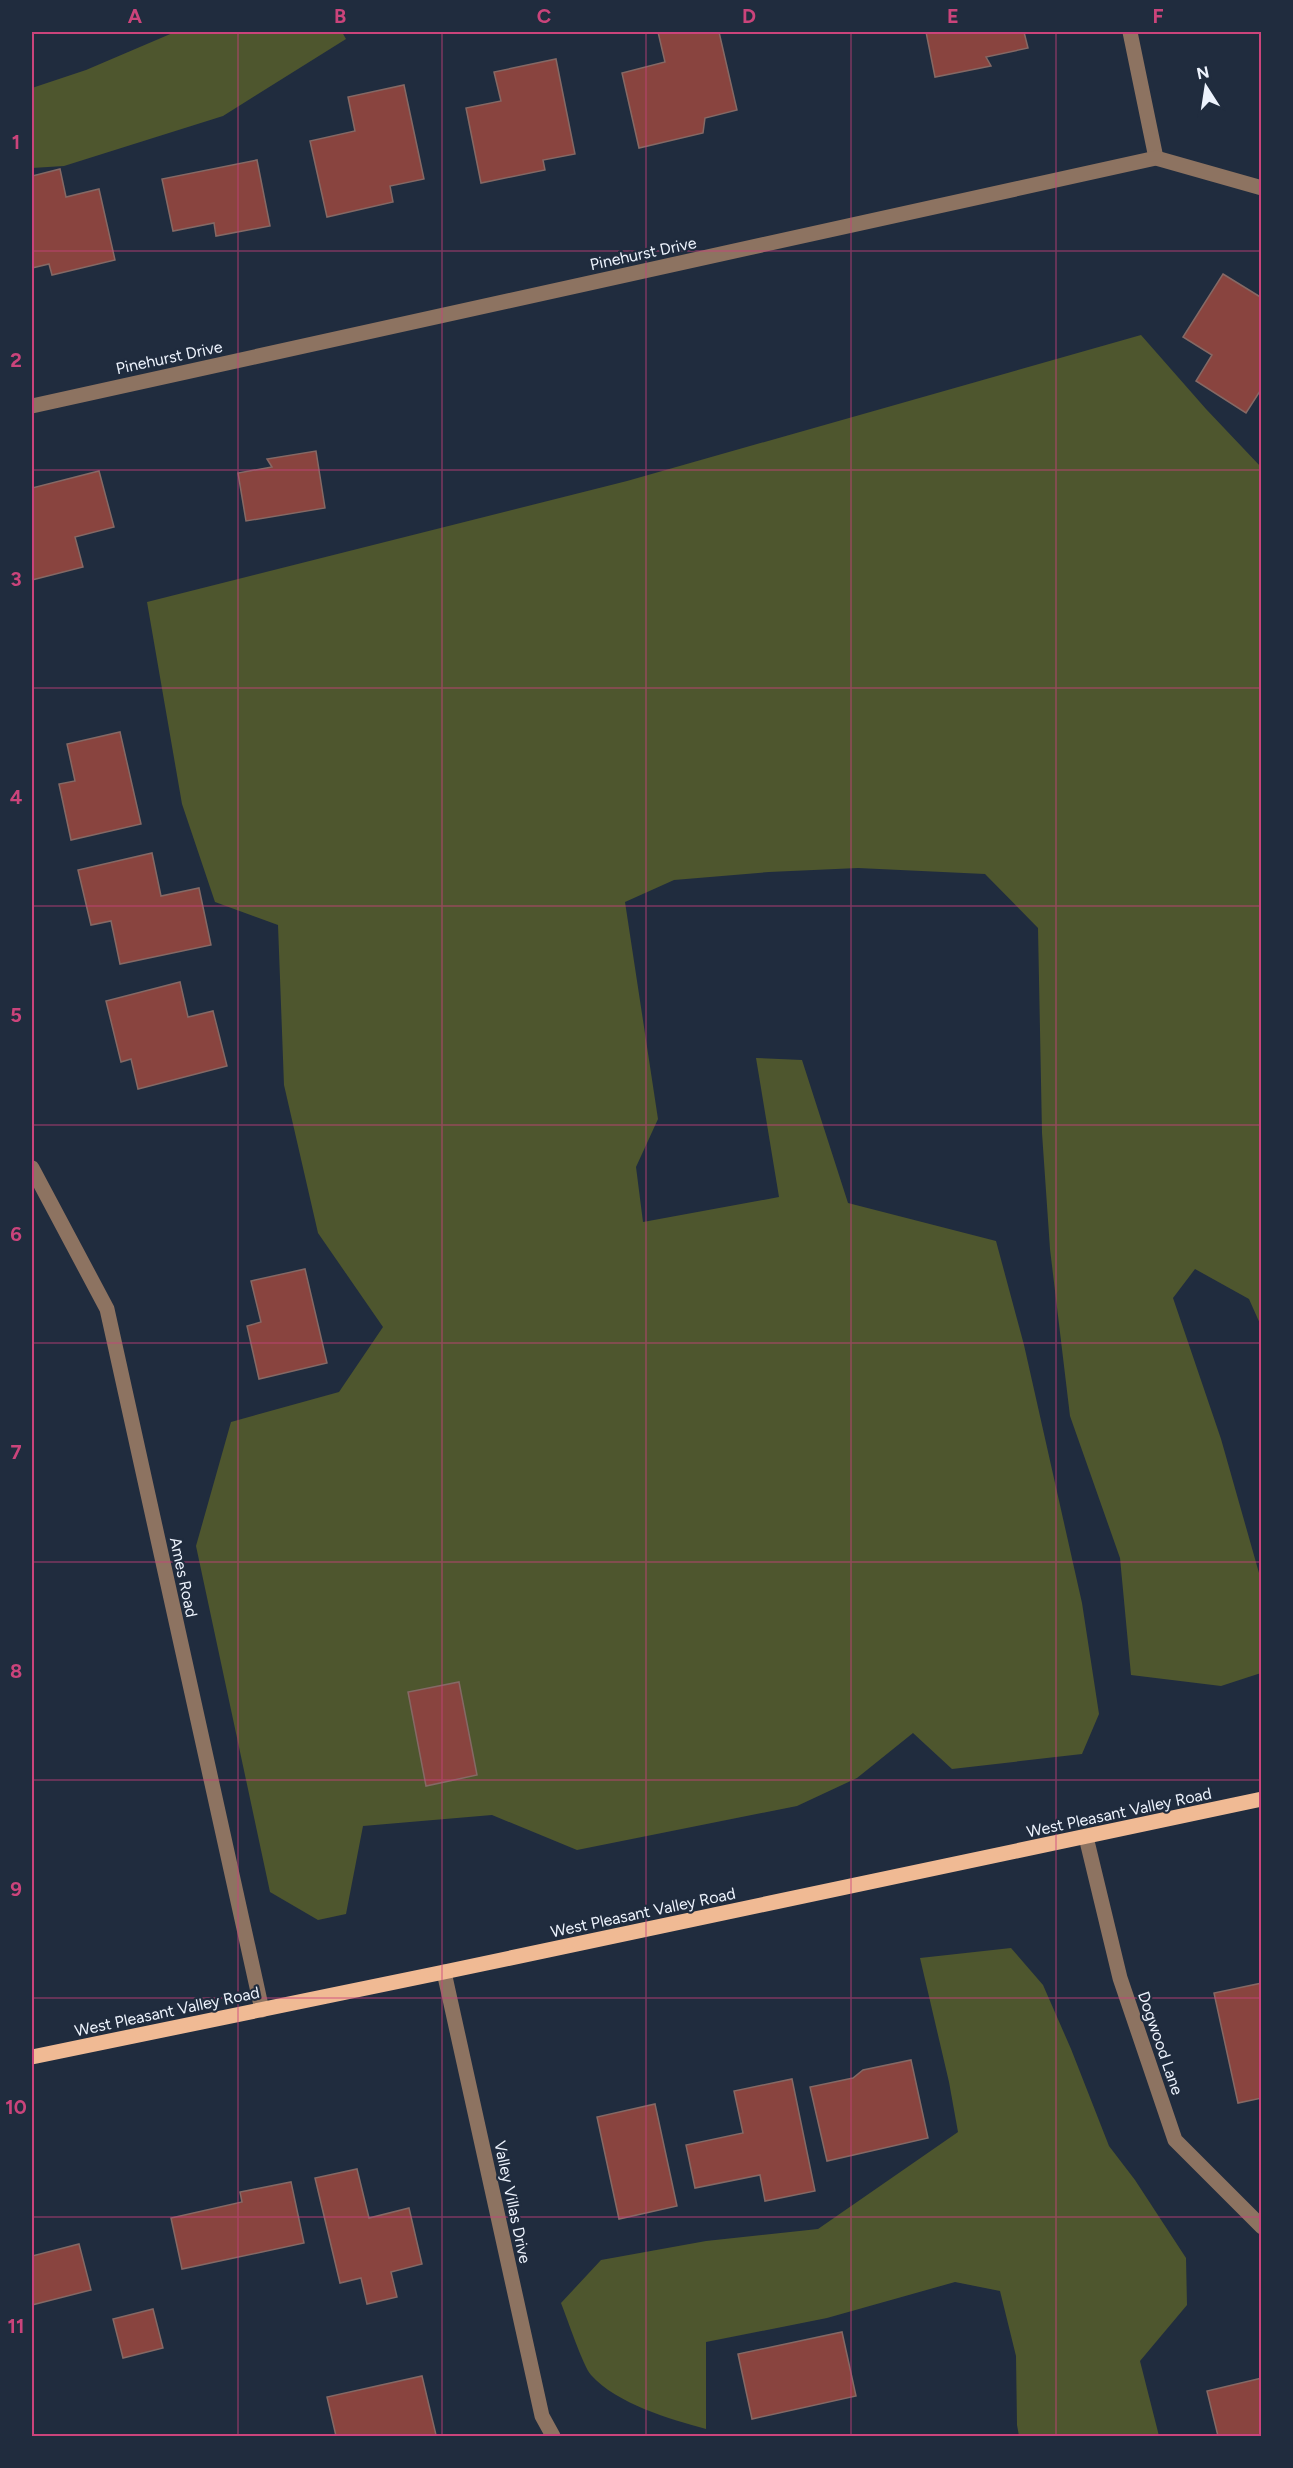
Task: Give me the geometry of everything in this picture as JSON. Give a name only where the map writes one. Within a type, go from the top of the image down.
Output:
[{"type":"main road","name":"West Pleasant Valley Road","points":[[32,2057],[1086,1838],[1262,1799]]},
{"type":"street","points":[[1130,32],[1156,158]]},
{"type":"street","name":"Pinehurst Drive","points":[[32,406],[1156,158],[1262,188]]},
{"type":"street","name":"Ames Road","points":[[32,1168],[107,1309],[262,2010]]},
{"type":"street","name":"Dogwood Lane","points":[[1086,1838],[1120,1978],[1175,2140],[1262,2227]]},
{"type":"street","name":"Valley Villas Drive","points":[[444,1972],[542,2415],[553,2436]]},
{"type":"green space","points":[[175,32],[342,32],[346,39],[223,116],[64,166],[32,168],[32,88],[86,70]]},
{"type":"green space","points":[[1141,335],[1261,467],[1261,1326],[1249,1299],[1195,1269],[1173,1298],[1221,1439],[1261,1580],[1261,1673],[1221,1686],[1131,1675],[1120,1558],[1070,1416],[1050,1249],[1042,1133],[1038,928],[985,874],[858,868],[769,872],[674,880],[625,902],[658,1119],[636,1167],[643,1222],[779,1197],[756,1058],[802,1060],[848,1203],[996,1241],[1024,1345],[1082,1603],[1099,1714],[1082,1754],[952,1769],[913,1733],[857,1778],[797,1806],[577,1850],[492,1815],[363,1826],[346,1914],[318,1920],[270,1892],[196,1546],[231,1422],[339,1392],[383,1327],[318,1233],[284,1085],[278,925],[215,902],[182,804],[147,602],[627,481]]},
{"type":"green space","points":[[1011,1948],[1043,1985],[1109,2146],[1135,2180],[1186,2258],[1187,2305],[1140,2361],[1159,2436],[1019,2436],[1016,2356],[1000,2291],[955,2282],[827,2318],[706,2342],[706,2429],[629,2402],[591,2375],[561,2303],[601,2260],[706,2241],[818,2229],[958,2132],[949,2082],[920,1958]]},
{"type":"building","points":[[658,32],[719,32],[737,110],[705,118],[703,133],[639,148],[622,73],[665,62]]},
{"type":"building","points":[[926,32],[1024,32],[1028,48],[986,57],[991,66],[935,77]]},
{"type":"building","points":[[556,59],[575,154],[543,160],[545,170],[481,183],[466,108],[501,101],[494,72]]},
{"type":"building","points":[[404,85],[424,179],[390,186],[393,202],[327,217],[310,141],[355,131],[348,97]]},
{"type":"building","points":[[257,160],[270,226],[216,236],[214,223],[173,231],[162,179]]},
{"type":"building","points":[[60,169],[66,197],[99,189],[115,260],[52,275],[49,264],[32,268],[32,176]]},
{"type":"building","points":[[1223,274],[1262,298],[1262,388],[1246,413],[1196,381],[1212,355],[1183,337]]},
{"type":"building","points":[[316,451],[325,508],[246,521],[238,473],[272,467],[267,459]]},
{"type":"building","points":[[99,471],[114,527],[75,537],[83,567],[32,580],[32,488]]},
{"type":"building","points":[[120,732],[141,824],[71,840],[59,784],[75,781],[67,744]]},
{"type":"building","points":[[152,853],[161,896],[199,888],[211,945],[120,964],[111,921],[91,925],[78,870]]},
{"type":"building","points":[[180,982],[188,1017],[213,1011],[227,1066],[138,1089],[131,1059],[121,1062],[106,1001]]},
{"type":"building","points":[[305,1269],[327,1363],[259,1379],[247,1326],[261,1322],[251,1281]]},
{"type":"building","points":[[459,1682],[477,1775],[426,1786],[408,1692]]},
{"type":"building","points":[[1262,1983],[1262,2098],[1238,2103],[1214,1993]]},
{"type":"building","points":[[911,2060],[928,2138],[827,2161],[810,2087],[853,2078],[863,2070]]},
{"type":"building","points":[[792,2079],[815,2191],[765,2201],[760,2175],[695,2188],[686,2145],[743,2133],[734,2091]]},
{"type":"building","points":[[655,2104],[677,2206],[619,2219],[597,2117]]},
{"type":"building","points":[[357,2169],[369,2218],[409,2208],[422,2264],[391,2272],[397,2297],[367,2304],[361,2278],[340,2283],[315,2178]]},
{"type":"building","points":[[291,2182],[304,2243],[182,2269],[171,2218],[242,2202],[240,2192]]},
{"type":"building","points":[[79,2244],[91,2290],[32,2305],[32,2256]]},
{"type":"building","points":[[153,2309],[163,2348],[123,2358],[113,2319]]},
{"type":"building","points":[[842,2332],[856,2396],[752,2419],[738,2354]]},
{"type":"building","points":[[422,2376],[436,2435],[336,2436],[327,2397]]},
{"type":"building","points":[[1262,2378],[1262,2436],[1218,2436],[1207,2391]]}]
